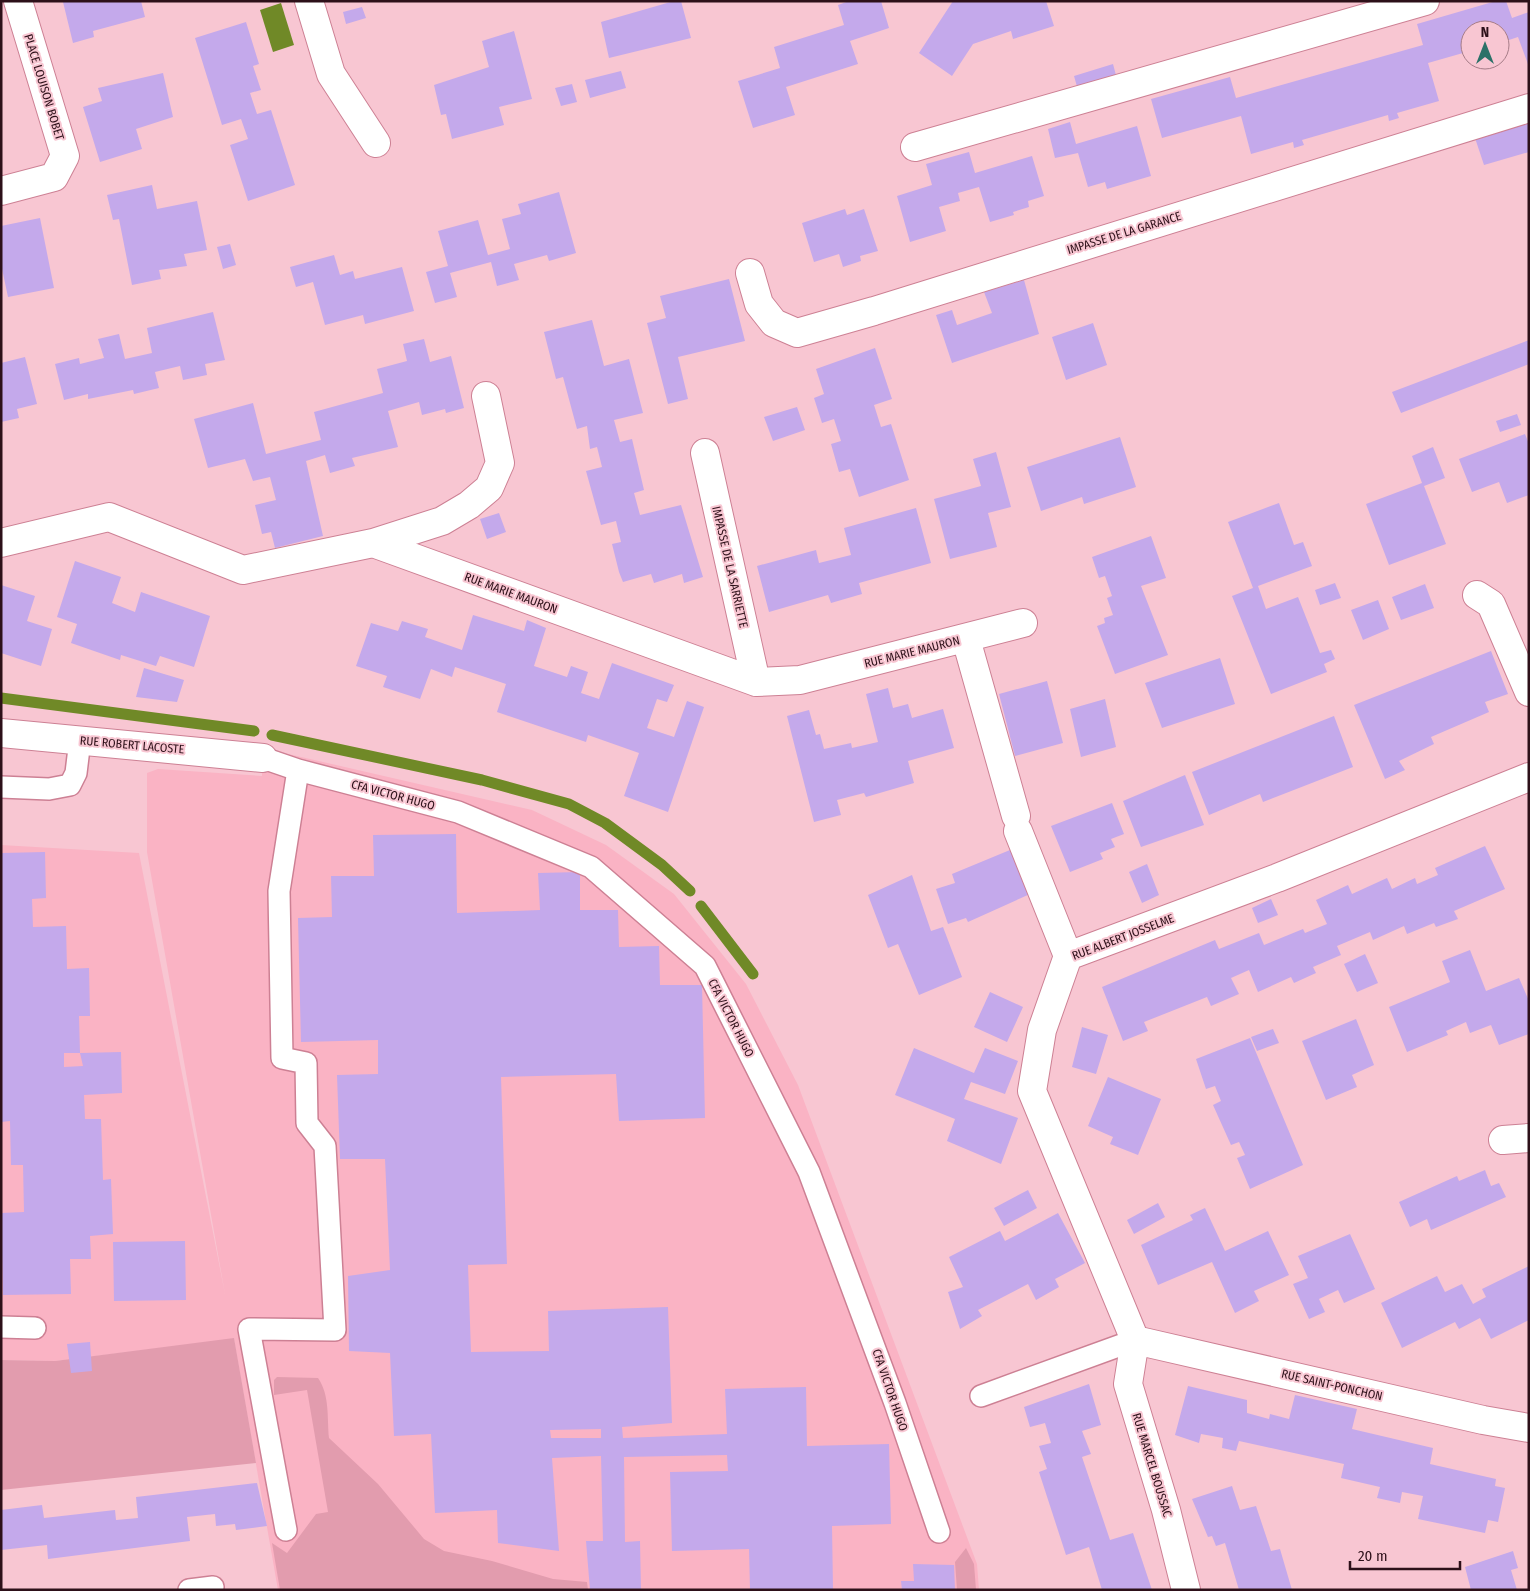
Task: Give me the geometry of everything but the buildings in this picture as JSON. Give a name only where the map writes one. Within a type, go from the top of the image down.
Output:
[{"type":"street","name":"PLACE LOUISON BOBET","points":[[1,191],[54,177],[65,156],[18,1]]},
{"type":"street","points":[[309,1],[331,74],[376,143]]},
{"type":"street","points":[[915,147],[1426,1]]},
{"type":"street","name":"IMPASSE DE LA GARANCE","points":[[750,273],[759,304],[774,323],[798,332],[883,308],[1529,108]]},
{"type":"street","points":[[1,543],[109,517],[243,570],[373,543],[442,521],[469,505],[489,488],[500,463],[486,396]]},
{"type":"street","name":"IMPASSE DE LA SARRIETTE","points":[[704,453],[756,682]]},
{"type":"street","name":"RUE MARIE MAURON","points":[[373,543],[756,682],[800,680],[1023,623]]},
{"type":"street","points":[[1478,595],[1491,604],[1529,692]]},
{"type":"street","points":[[966,639],[1017,824],[1068,956]]},
{"type":"street","name":"RUE ROBERT LACOSTE","points":[[1,733],[263,758]]},
{"type":"street","name":"RUE ALBERT JOSSELME","points":[[1135,1340],[1032,1091],[1042,1030],[1068,956],[1277,878],[1529,777]]},
{"type":"street","name":"RUE SAINT-PONCHON","points":[[1135,1340],[1528,1431]]},
{"type":"street","name":"RUE MARCEL BOUSSAC","points":[[1135,1340],[1128,1384],[1166,1510],[1186,1590]]},
{"type":"lane","points":[[1,787],[49,790],[70,784],[76,773],[80,740]]},
{"type":"lane","name":"CFA VICTOR HUGO","points":[[263,758],[298,770],[458,812],[591,867],[705,966],[809,1172],[860,1307],[939,1532]]},
{"type":"lane","points":[[286,1530],[249,1329],[335,1330],[324,1146],[307,1123],[306,1063],[282,1058],[279,891],[298,770]]},
{"type":"lane","points":[[1,1327],[35,1328]]},
{"type":"lane","points":[[981,1396],[1135,1340]]},
{"type":"lane","points":[[189,1590],[214,1587]]},
{"type":"shaded area","points":[[281,3],[294,45],[273,52],[260,10]]},
{"type":"shaded area","points":[[262,748],[532,810],[606,845],[674,894],[746,984],[798,1085],[977,1564],[979,1590],[278,1590],[234,1339],[55,1361],[1,1360],[1,845],[139,853],[225,1294],[147,852],[147,773],[158,769],[262,776]]},
{"type":"shaded area","points":[[234,1338],[256,1463],[1,1490],[1,1360],[55,1361]]},
{"type":"shaded area","points":[[277,1377],[318,1378],[326,1399],[329,1438],[378,1484],[424,1539],[444,1551],[492,1561],[553,1579],[587,1582],[588,1590],[280,1590],[272,1543],[287,1553],[316,1514],[328,1512],[307,1390],[274,1395],[274,1380]]},
{"type":"shaded area","points":[[966,1548],[974,1564],[976,1590],[957,1590],[955,1562]]},
{"type":"waterway","points":[[1,698],[254,731]]},
{"type":"waterway","points":[[272,735],[482,780],[569,804],[605,823],[662,865],[690,891]]},
{"type":"waterway","points":[[701,906],[753,974]]}]
